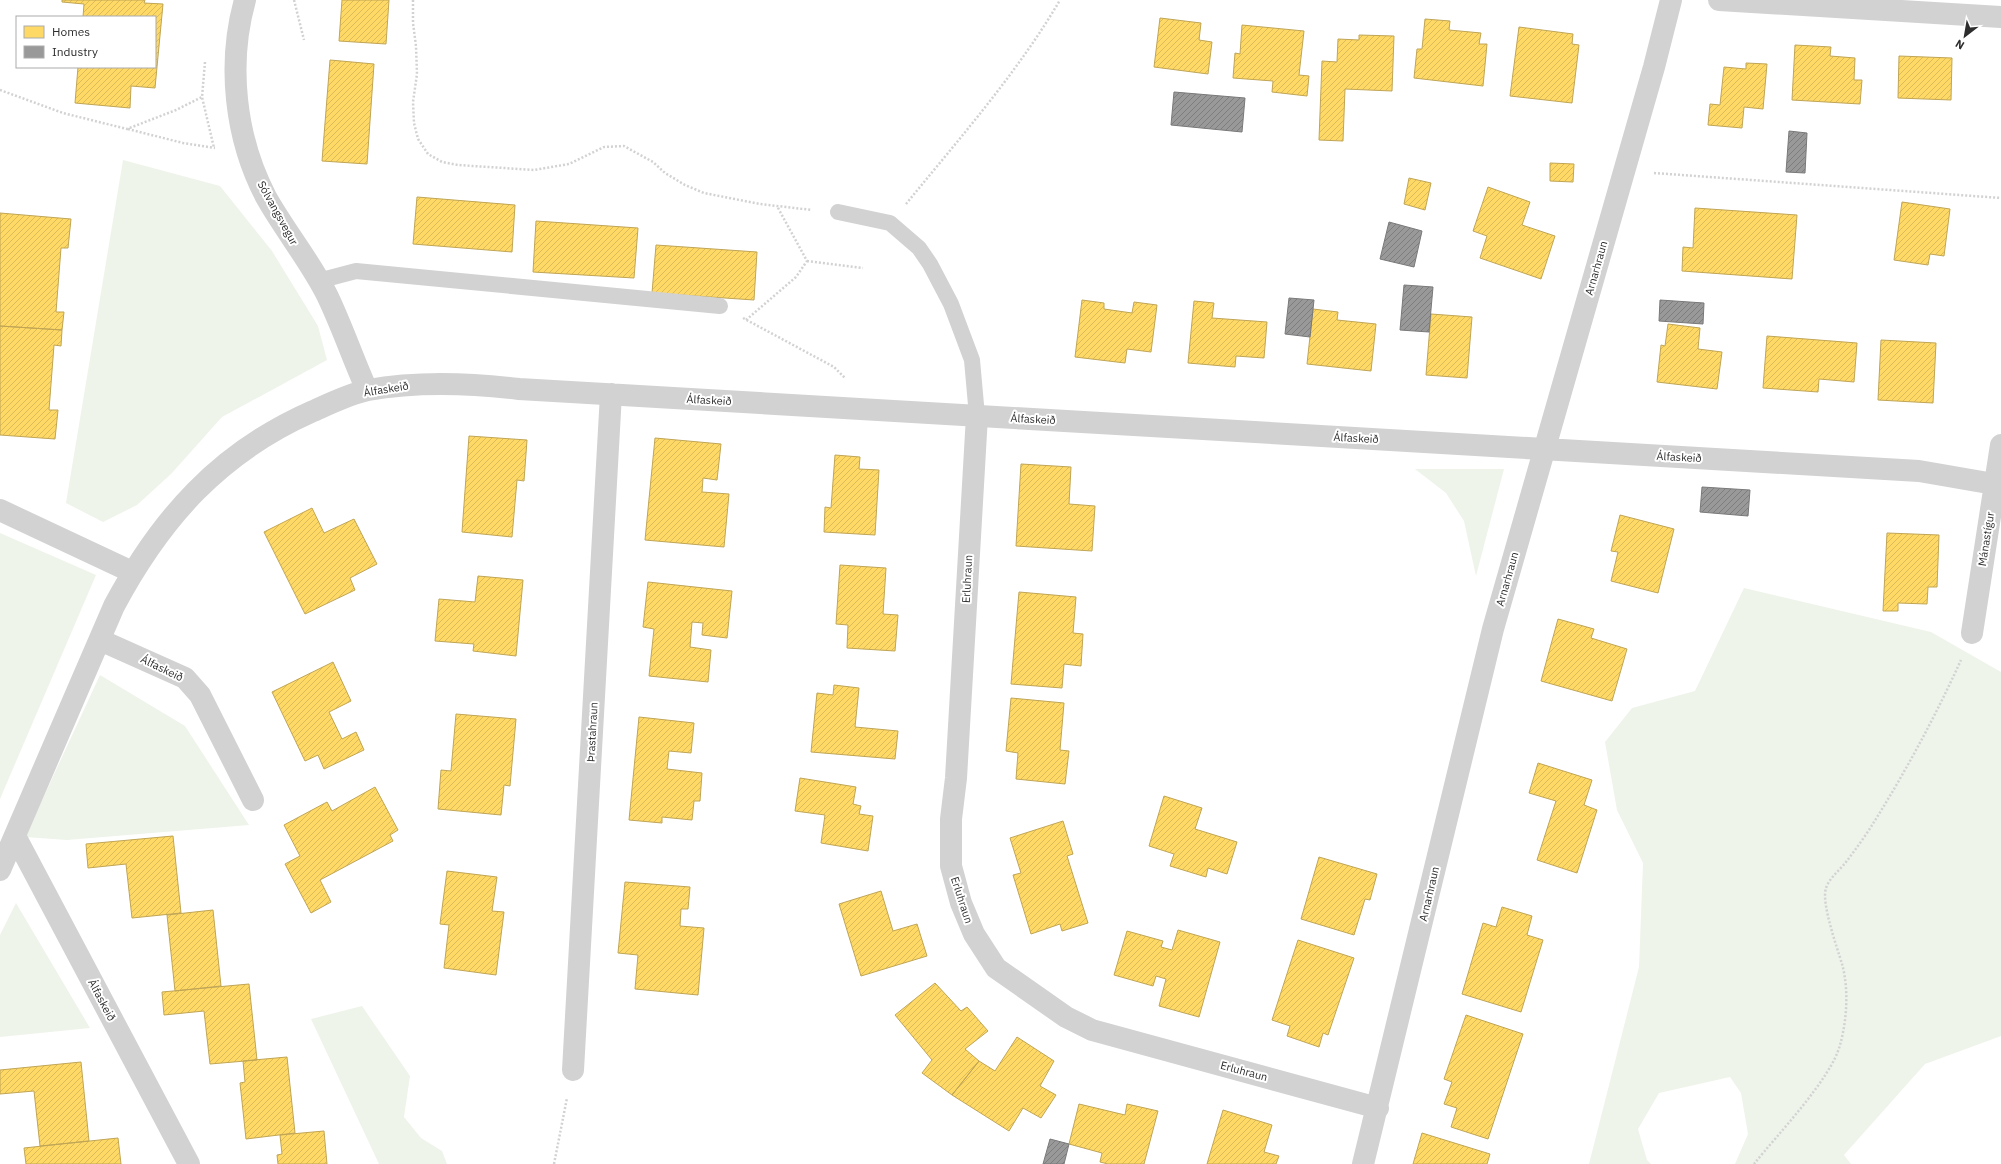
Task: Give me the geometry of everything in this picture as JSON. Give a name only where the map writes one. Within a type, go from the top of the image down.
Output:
[{"type":"street","name":"Sólvangsvegur","points":[[245,0],[241,15],[236,52],[236,89],[241,126],[251,162],[266,197],[326,295],[366,390]]},
{"type":"street","name":"Arnarhraun","points":[[1363,1164],[1378,1108],[1493,629],[1654,67],[1671,0]]},
{"type":"street","points":[[1719,0],[2001,17]]},
{"type":"street","name":"Álfaskeið","points":[[0,870],[114,606],[132,572],[152,541],[176,512],[202,485],[230,460],[262,438],[295,419],[330,403],[366,390],[447,383],[977,416],[1919,471],[1998,485]]},
{"type":"street","name":"Þrastahraun","points":[[573,1070],[611,394]]},
{"type":"street","name":"Erluhraun","points":[[977,416],[956,778],[951,819],[951,866],[961,902],[974,934],[996,968],[1066,1017],[1092,1030],[1378,1108]]},
{"type":"street","name":"Mánastígur","points":[[1972,634],[1998,485],[2001,445]]},
{"type":"street","points":[[0,510],[132,572]]},
{"type":"street","name":"Álfaskeið","points":[[100,640],[185,678],[200,695],[253,800]]},
{"type":"street","name":"Álfaskeið","points":[[15,836],[189,1164]]},
{"type":"lane","points":[[838,212],[890,223],[918,248],[930,264],[951,304],[972,360],[977,416]]},
{"type":"lane","points":[[318,281],[356,271],[720,306]]},
{"type":"path","points":[[294,0],[304,40]]},
{"type":"path","points":[[413,0],[417,74],[413,102],[414,123],[418,139],[428,154],[442,162],[458,165],[534,170],[569,164],[604,147],[624,146],[653,162],[665,173],[685,185],[704,193],[777,206],[838,212]]},
{"type":"path","points":[[890,223],[990,100],[1049,20],[1060,0]]},
{"type":"path","points":[[0,90],[63,112],[183,143],[214,148],[251,162]]},
{"type":"path","points":[[127,129],[176,110],[202,97],[214,148]]},
{"type":"path","points":[[1674,174],[2001,198]]},
{"type":"path","points":[[777,206],[807,261]]},
{"type":"path","points":[[807,261],[863,268]]},
{"type":"path","points":[[746,320],[796,278],[807,261]]},
{"type":"path","points":[[720,306],[834,368],[846,378]]},
{"type":"path","points":[[1754,1164],[1814,1090],[1831,1065],[1840,1046],[1846,995],[1843,968],[1826,904],[1826,888],[1833,876],[1846,862],[1874,822],[1885,803],[1918,744],[1961,661],[1972,634]]},
{"type":"path","points":[[554,1164],[573,1070]]},
{"type":"shaded area","points":[[123,160],[220,186],[272,251],[318,326],[327,360],[222,417],[171,474],[137,505],[103,522],[66,503]]},
{"type":"shaded area","points":[[1415,469],[1504,469],[1476,576],[1464,521],[1446,493]]},
{"type":"shaded area","points":[[0,533],[96,575],[0,799]]},
{"type":"shaded area","points":[[1744,588],[1931,632],[2001,672],[2001,1036],[1925,1064],[1844,1155],[1851,1164],[1735,1164],[1748,1134],[1741,1093],[1730,1077],[1659,1093],[1638,1129],[1647,1160],[1651,1164],[1589,1164],[1639,967],[1643,863],[1617,810],[1605,742],[1632,708],[1695,691]]},
{"type":"shaded area","points":[[100,675],[185,726],[249,825],[67,840],[25,837]]},
{"type":"shaded area","points":[[16,903],[90,1028],[0,1037],[0,935]]},
{"type":"shaded area","points":[[362,1006],[410,1076],[404,1117],[421,1138],[442,1151],[447,1164],[379,1164],[311,1019]]},
{"type":"building: Homes","points":[[62,0],[145,0],[144,3],[163,4],[155,88],[131,86],[130,108],[75,103],[78,68],[156,68],[156,16],[83,16],[84,4],[62,2]]},
{"type":"building: Homes","points":[[342,0],[389,0],[386,44],[339,41]]},
{"type":"building: Homes","points":[[1160,18],[1201,23],[1199,40],[1212,42],[1208,74],[1154,67]]},
{"type":"building: Homes","points":[[1425,19],[1450,21],[1449,30],[1481,33],[1479,44],[1487,44],[1483,86],[1414,78],[1417,49],[1422,49]]},
{"type":"building: Homes","points":[[1242,25],[1304,31],[1299,75],[1309,76],[1307,96],[1272,92],[1273,81],[1233,78],[1235,53],[1240,54]]},
{"type":"building: Homes","points":[[1519,27],[1573,34],[1572,44],[1579,45],[1572,103],[1510,96]]},
{"type":"building: Homes","points":[[1359,35],[1394,36],[1392,91],[1345,89],[1343,141],[1319,140],[1322,61],[1337,62],[1338,39],[1359,40]]},
{"type":"building: Homes","points":[[1795,45],[1831,47],[1830,56],[1855,58],[1854,80],[1862,80],[1860,104],[1792,100]]},
{"type":"building: Homes","points":[[1899,56],[1952,58],[1951,100],[1898,98]]},
{"type":"building: Homes","points":[[330,60],[374,64],[367,164],[322,161]]},
{"type":"building: Homes","points":[[1746,63],[1767,64],[1763,109],[1744,107],[1742,128],[1708,125],[1710,104],[1720,105],[1724,67],[1746,69]]},
{"type":"building: Homes","points":[[1550,163],[1574,164],[1573,182],[1550,181]]},
{"type":"building: Homes","points":[[1409,178],[1431,183],[1425,210],[1404,204]]},
{"type":"building: Homes","points":[[1488,187],[1530,202],[1522,225],[1555,236],[1541,279],[1480,258],[1487,236],[1473,231]]},
{"type":"building: Homes","points":[[417,197],[515,205],[512,252],[413,244]]},
{"type":"building: Homes","points":[[1902,202],[1950,209],[1944,256],[1930,254],[1928,265],[1894,260]]},
{"type":"building: Homes","points":[[1695,208],[1797,215],[1792,279],[1682,271],[1683,247],[1693,248]]},
{"type":"building: Homes","points":[[0,213],[71,219],[68,248],[61,248],[56,312],[64,312],[62,330],[0,326]]},
{"type":"building: Homes","points":[[536,221],[638,228],[634,278],[533,272]]},
{"type":"building: Homes","points":[[656,245],[757,252],[754,300],[652,293]]},
{"type":"building: Homes","points":[[1082,300],[1104,303],[1104,309],[1132,313],[1134,302],[1157,305],[1151,352],[1127,349],[1125,363],[1075,357]]},
{"type":"building: Homes","points":[[1194,301],[1214,303],[1212,318],[1267,322],[1264,358],[1236,356],[1235,367],[1188,363]]},
{"type":"building: Homes","points":[[1313,309],[1338,312],[1337,320],[1376,324],[1371,371],[1307,364]]},
{"type":"building: Homes","points":[[1431,314],[1472,317],[1467,378],[1426,375]]},
{"type":"building: Homes","points":[[1668,324],[1700,328],[1698,349],[1722,352],[1717,389],[1657,382],[1661,345],[1665,346]]},
{"type":"building: Homes","points":[[0,326],[62,330],[61,346],[54,345],[49,410],[58,410],[55,439],[0,435]]},
{"type":"building: Homes","points":[[1767,336],[1857,343],[1854,382],[1819,379],[1818,392],[1763,388]]},
{"type":"building: Homes","points":[[1881,340],[1936,343],[1933,403],[1878,400]]},
{"type":"building: Homes","points":[[469,436],[527,440],[524,481],[517,480],[512,537],[462,532]]},
{"type":"building: Homes","points":[[655,438],[721,444],[717,480],[703,478],[702,492],[729,494],[724,547],[645,540]]},
{"type":"building: Homes","points":[[835,455],[860,457],[859,469],[879,470],[875,535],[824,532],[825,507],[831,508]]},
{"type":"building: Homes","points":[[1021,464],[1071,467],[1069,504],[1095,506],[1092,551],[1016,546]]},
{"type":"building: Homes","points":[[312,508],[324,533],[354,519],[377,564],[350,578],[355,590],[305,614],[264,532]]},
{"type":"building: Homes","points":[[1620,515],[1674,529],[1658,593],[1611,581],[1618,552],[1611,551]]},
{"type":"building: Homes","points":[[1887,533],[1939,535],[1937,587],[1928,587],[1927,604],[1898,603],[1898,611],[1883,611]]},
{"type":"building: Homes","points":[[840,565],[886,568],[883,614],[898,615],[895,651],[847,648],[848,625],[836,624]]},
{"type":"building: Homes","points":[[478,576],[523,580],[516,656],[473,651],[474,644],[435,641],[439,599],[475,602]]},
{"type":"building: Homes","points":[[648,582],[732,591],[727,638],[702,635],[703,623],[692,622],[690,647],[711,650],[708,682],[649,676],[654,629],[643,627]]},
{"type":"building: Homes","points":[[1019,592],[1076,597],[1073,633],[1083,634],[1081,666],[1064,664],[1062,688],[1011,684]]},
{"type":"building: Homes","points":[[1558,619],[1594,629],[1591,638],[1627,649],[1612,701],[1541,681]]},
{"type":"building: Homes","points":[[333,662],[351,701],[329,712],[342,739],[356,732],[364,750],[324,769],[318,755],[305,761],[272,692]]},
{"type":"building: Homes","points":[[834,685],[859,688],[855,727],[898,731],[895,759],[811,752],[817,693],[833,695]]},
{"type":"building: Homes","points":[[1011,698],[1064,703],[1060,750],[1069,751],[1065,784],[1016,779],[1018,753],[1006,751]]},
{"type":"building: Homes","points":[[456,714],[516,719],[510,786],[504,785],[501,815],[438,809],[441,770],[451,771]]},
{"type":"building: Homes","points":[[639,717],[694,723],[691,753],[669,751],[667,769],[702,773],[700,801],[694,801],[692,820],[662,817],[662,823],[629,820]]},
{"type":"building: Homes","points":[[1538,763],[1592,780],[1584,805],[1597,810],[1577,873],[1537,860],[1556,801],[1529,793]]},
{"type":"building: Homes","points":[[800,778],[856,787],[853,804],[861,806],[859,814],[873,816],[868,851],[821,843],[825,815],[795,811]]},
{"type":"building: Homes","points":[[375,787],[398,830],[390,835],[393,841],[320,880],[331,902],[311,913],[285,864],[300,856],[284,825],[327,802],[332,811]]},
{"type":"building: Homes","points":[[1164,796],[1202,808],[1195,829],[1237,842],[1227,874],[1208,868],[1206,877],[1170,866],[1174,854],[1149,846]]},
{"type":"building: Homes","points":[[1063,821],[1073,854],[1067,856],[1088,923],[1062,931],[1060,924],[1031,934],[1013,875],[1021,873],[1010,838]]},
{"type":"building: Homes","points":[[173,836],[181,913],[132,918],[126,864],[88,868],[86,844]]},
{"type":"building: Homes","points":[[1319,857],[1377,874],[1370,900],[1365,899],[1354,935],[1301,919]]},
{"type":"building: Homes","points":[[447,871],[497,877],[492,911],[504,912],[496,975],[444,968],[449,925],[440,924]]},
{"type":"building: Homes","points":[[625,882],[690,887],[688,909],[681,909],[680,926],[704,928],[698,995],[635,989],[638,955],[618,953]]},
{"type":"building: Homes","points":[[881,891],[893,931],[917,924],[927,956],[861,976],[839,904]]},
{"type":"building: Homes","points":[[1502,907],[1532,916],[1527,935],[1543,940],[1521,1012],[1462,994],[1483,923],[1496,927]]},
{"type":"building: Homes","points":[[213,910],[221,986],[175,991],[167,915]]},
{"type":"building: Homes","points":[[1178,930],[1220,942],[1199,1017],[1159,1006],[1166,979],[1156,976],[1153,986],[1114,975],[1127,931],[1163,941],[1161,947],[1172,950]]},
{"type":"building: Homes","points":[[1298,940],[1354,958],[1328,1035],[1323,1033],[1319,1047],[1287,1036],[1290,1026],[1272,1020]]},
{"type":"building: Homes","points":[[935,983],[961,1011],[967,1007],[988,1031],[965,1049],[979,1061],[952,1095],[922,1073],[932,1060],[895,1015]]},
{"type":"building: Homes","points":[[249,984],[257,1060],[210,1064],[204,1011],[164,1015],[162,992]]},
{"type":"building: Homes","points":[[1466,1015],[1523,1034],[1488,1139],[1451,1127],[1457,1108],[1444,1104],[1452,1082],[1444,1079]]},
{"type":"building: Homes","points":[[1017,1037],[1054,1061],[1040,1086],[1056,1095],[1041,1118],[1023,1108],[1009,1131],[952,1095],[979,1061],[995,1071]]},
{"type":"building: Homes","points":[[287,1057],[295,1133],[246,1139],[240,1083],[245,1082],[243,1061]]},
{"type":"building: Homes","points":[[81,1062],[89,1141],[40,1146],[34,1091],[0,1094],[0,1070]]},
{"type":"building: Homes","points":[[1079,1104],[1125,1115],[1127,1104],[1158,1111],[1144,1164],[1108,1164],[1100,1162],[1102,1153],[1069,1144]]},
{"type":"building: Homes","points":[[1223,1110],[1272,1125],[1264,1152],[1279,1156],[1276,1164],[1207,1164]]},
{"type":"building: Homes","points":[[324,1131],[327,1164],[278,1164],[277,1155],[282,1154],[280,1135]]},
{"type":"building: Homes","points":[[1422,1133],[1490,1154],[1487,1164],[1413,1164]]},
{"type":"building: Homes","points":[[118,1138],[121,1164],[26,1164],[24,1148]]},
{"type":"building: Industry","points":[[1174,92],[1245,98],[1242,132],[1171,125]]},
{"type":"building: Industry","points":[[1789,131],[1807,133],[1805,173],[1786,172]]},
{"type":"building: Industry","points":[[1389,222],[1422,231],[1414,267],[1380,259]]},
{"type":"building: Industry","points":[[1404,285],[1433,287],[1429,332],[1400,330]]},
{"type":"building: Industry","points":[[1289,298],[1314,300],[1310,337],[1285,334]]},
{"type":"building: Industry","points":[[1660,300],[1704,303],[1703,324],[1659,321]]},
{"type":"building: Industry","points":[[1702,487],[1750,490],[1748,516],[1700,512]]},
{"type":"building: Industry","points":[[1050,1139],[1069,1144],[1064,1164],[1043,1164]]}]
